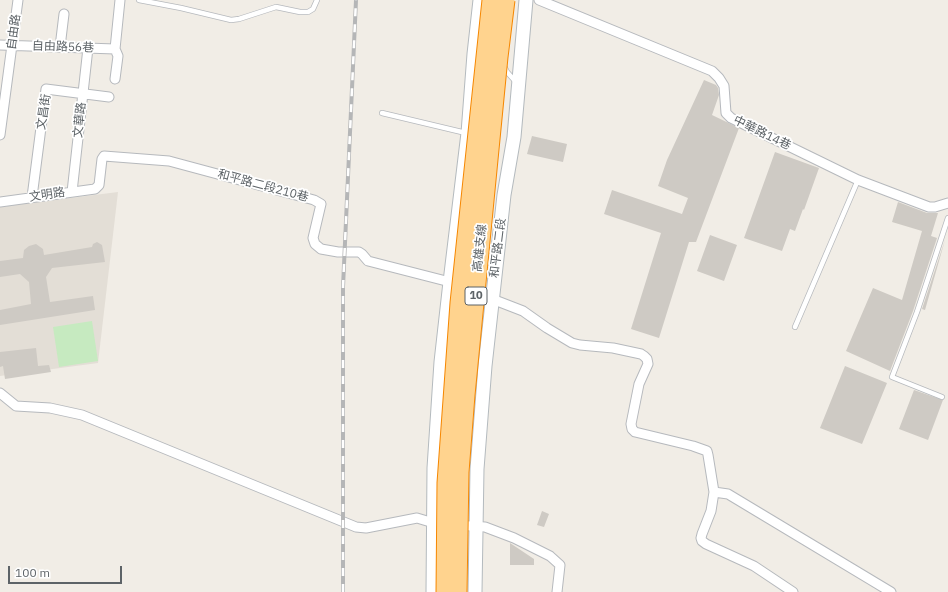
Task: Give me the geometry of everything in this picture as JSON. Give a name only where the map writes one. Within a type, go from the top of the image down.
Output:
[{"type":"highway","name":"高雄支線","points":[[444,592],[446,483],[459,303],[491,0]]},
{"type":"highway","name":"高雄支線","points":[[458,592],[460,472],[466,395],[499,57],[507,0]]},
{"type":"street","name":"自由路","points":[[0,135],[18,0]]},
{"type":"street","points":[[115,79],[118,56],[115,49],[120,0]]},
{"type":"street","points":[[433,592],[434,468],[441,362],[468,133],[480,0]]},
{"type":"street","name":"和平路二段","points":[[475,592],[479,435],[504,195],[514,137],[526,0]]},
{"type":"street","name":"中華路14巷","points":[[539,0],[712,71],[724,86],[726,113],[728,116],[858,180],[929,207],[947,205]]},
{"type":"street","points":[[60,47],[64,14]]},
{"type":"street","name":"自由路56巷","points":[[0,45],[115,49]]},
{"type":"street","name":"文華路","points":[[72,192],[88,48]]},
{"type":"street","name":"文昌街","points":[[32,197],[46,89],[109,97]]},
{"type":"street","name":"和平路二段210巷","points":[[95,189],[99,185],[102,159],[104,156],[169,161],[314,200],[321,204],[313,238],[315,244],[321,249],[338,252],[359,252],[368,261],[450,282]]},
{"type":"street","name":"文明路","points":[[0,202],[95,189]]},
{"type":"street","points":[[492,299],[523,311],[572,343],[613,348],[644,356],[647,359],[648,364],[639,384],[631,424],[632,429],[635,432],[693,446],[707,451],[714,492],[711,511],[701,538],[702,541],[754,566],[793,592]]},
{"type":"street","points":[[0,393],[16,406],[50,408],[82,416],[356,527],[366,528],[417,518],[434,524],[485,527],[507,535],[550,556],[560,565],[557,592]]},
{"type":"street","points":[[714,492],[728,494],[891,592]]},
{"type":"lane","points":[[140,0],[235,20],[276,7],[300,12],[308,12],[313,9],[317,0]]},
{"type":"lane","points":[[507,0],[502,31],[503,62],[507,72],[518,85]]},
{"type":"lane","points":[[382,113],[468,133]]},
{"type":"lane","points":[[795,327],[858,180]]},
{"type":"lane","points":[[942,397],[892,377],[917,312],[948,218]]},
{"type":"shaded area","points":[[118,192],[98,363],[0,376],[0,207]]},
{"type":"green space","points":[[92,321],[98,361],[59,367],[53,327]]},
{"type":"building","points":[[704,80],[716,85],[718,88],[719,95],[712,115],[739,128],[696,242],[689,242],[659,338],[631,329],[661,233],[604,214],[612,190],[682,214],[688,198],[658,186],[667,160]]},
{"type":"building","points":[[532,136],[567,144],[563,162],[527,154]]},
{"type":"building","points":[[775,152],[819,168],[795,231],[790,229],[782,251],[744,238]]},
{"type":"building","points":[[898,202],[927,213],[938,213],[931,236],[937,238],[913,311],[890,371],[846,351],[873,288],[902,300],[922,231],[892,222]]},
{"type":"building","points":[[710,235],[737,245],[724,281],[697,271]]},
{"type":"building","points":[[945,240],[925,310],[922,309]]},
{"type":"building","points":[[97,242],[102,245],[105,262],[52,268],[46,277],[50,302],[93,296],[95,310],[0,325],[0,310],[31,304],[29,282],[20,274],[0,277],[0,261],[23,258],[24,250],[29,246],[36,244],[43,249],[44,255],[92,247],[93,244]]},
{"type":"building","points":[[36,348],[38,366],[49,365],[51,372],[5,379],[3,366],[0,367],[0,352]]},
{"type":"building","points":[[845,366],[887,383],[862,444],[820,428]]},
{"type":"building","points":[[914,390],[943,400],[928,440],[899,429]]},
{"type":"building","points":[[542,511],[549,514],[544,527],[537,525]]},
{"type":"building","points":[[510,543],[534,559],[534,565],[510,565]]},
{"type":"railway","points":[[343,592],[343,287],[356,0]]}]
